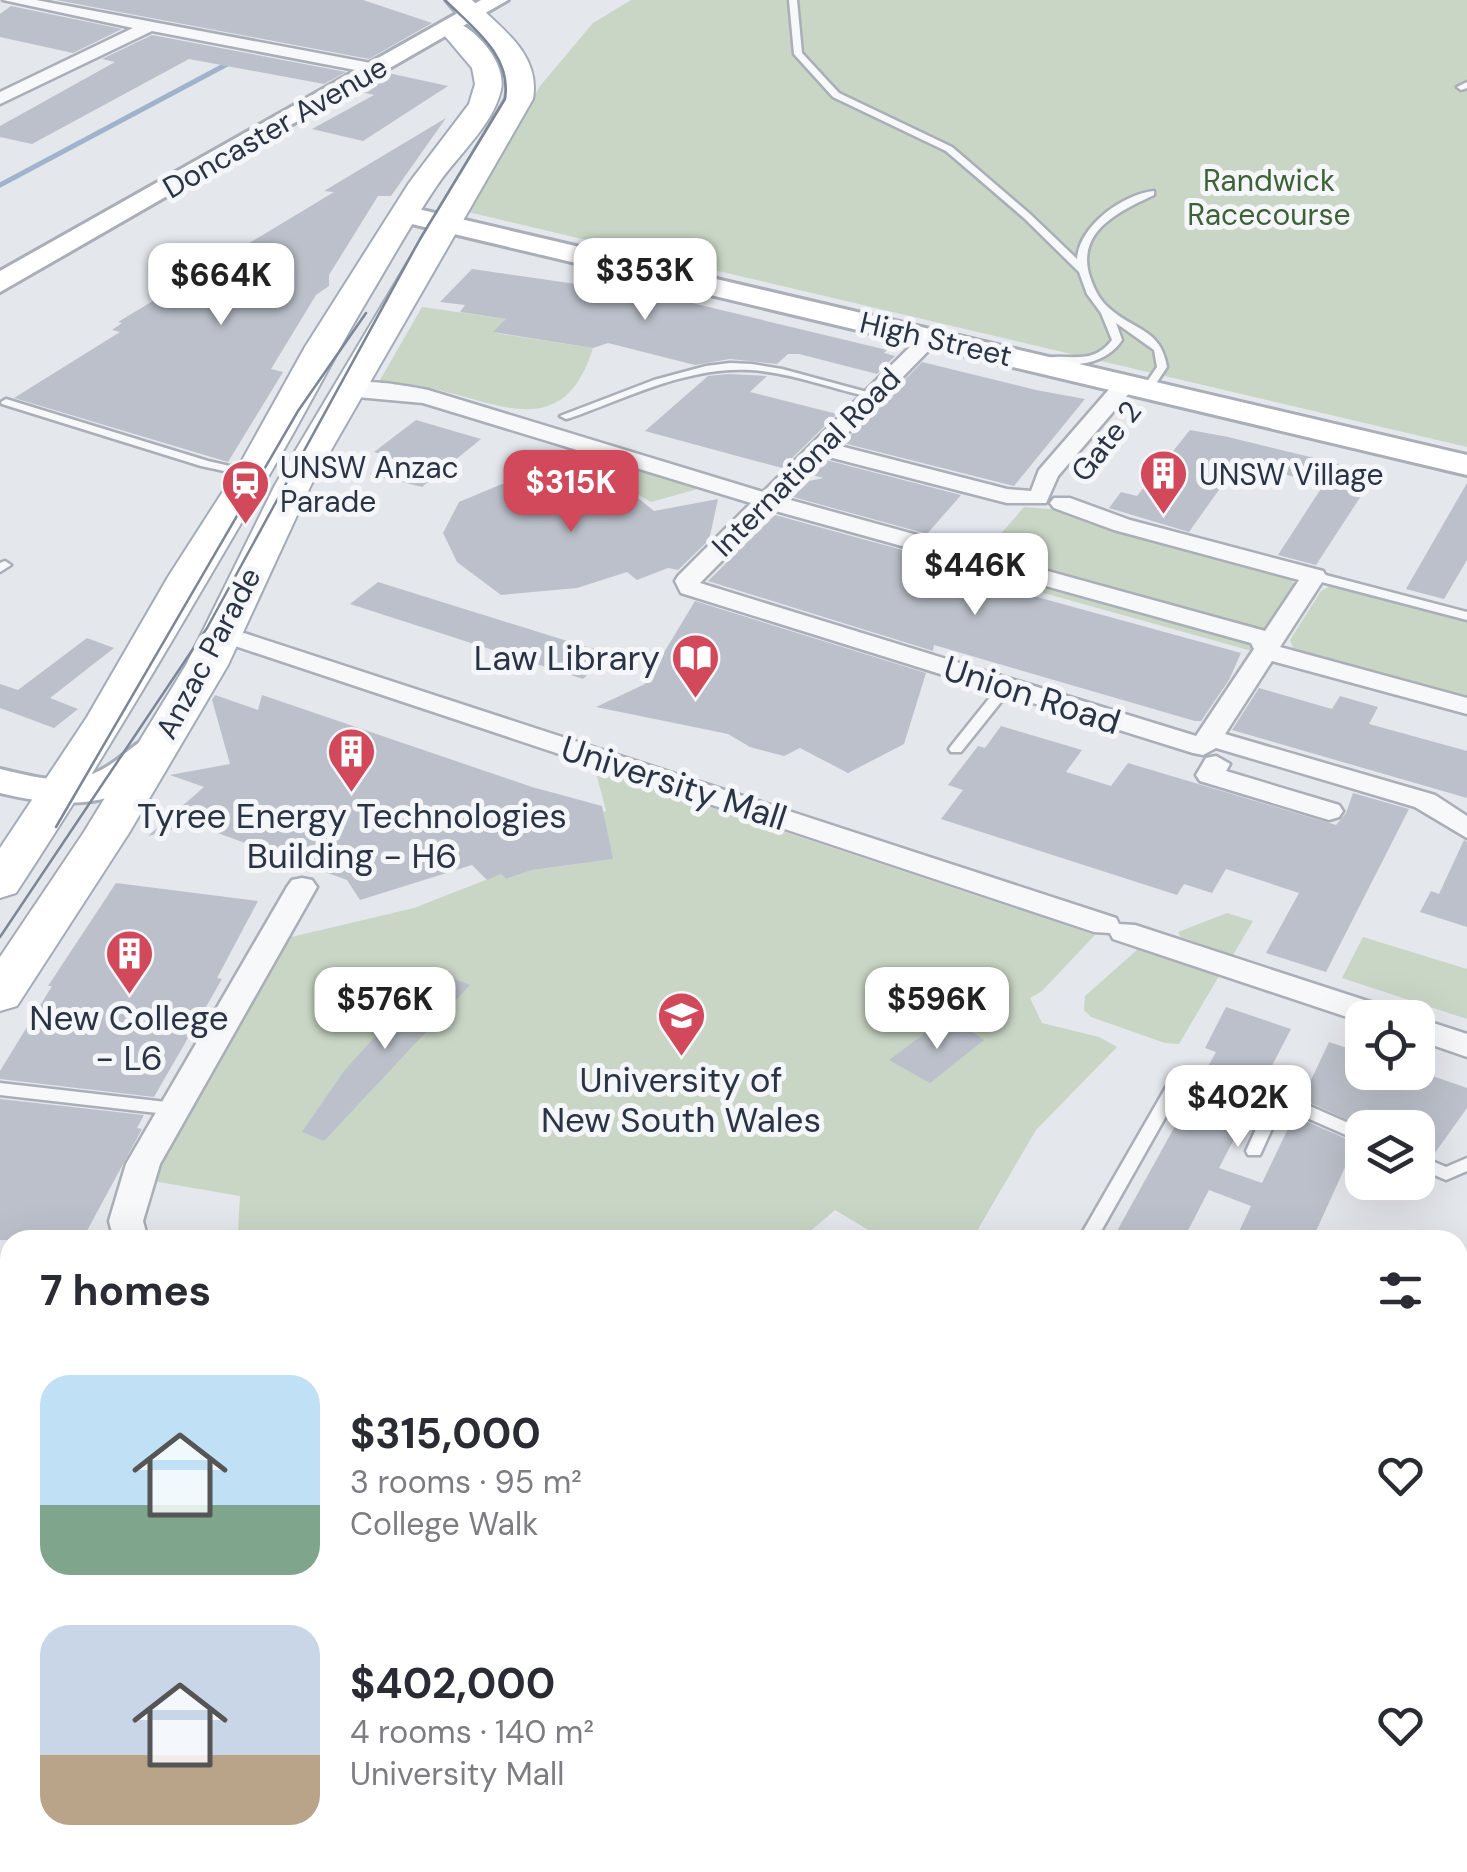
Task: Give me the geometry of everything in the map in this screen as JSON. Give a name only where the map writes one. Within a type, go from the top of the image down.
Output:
[{"type":"main road","name":"Anzac Parade","points":[[0,883],[86,751],[252,474],[295,391],[405,214],[482,105],[488,76],[461,10]]},
{"type":"main road","name":"Anzac Parade","points":[[0,994],[162,741],[224,632],[293,484],[519,99],[524,84],[513,57],[461,10]]},
{"type":"street","points":[[11,0],[40,2],[148,27],[376,69]]},
{"type":"street","name":"Doncaster Avenue","points":[[2,280],[376,69],[461,10]]},
{"type":"street","points":[[0,99],[148,27]]},
{"type":"street","name":"High Street","points":[[405,214],[1467,465]]},
{"type":"street","name":"International Road","points":[[690,588],[686,582],[930,338]]},
{"type":"street","name":"Gate 2","points":[[1052,497],[1070,480],[1137,387]]},
{"type":"street","points":[[346,389],[399,391],[428,397],[768,500],[1260,638],[1268,652],[1467,706]]},
{"type":"street","points":[[820,448],[1007,496],[1052,497],[1122,525],[1314,576],[1215,750],[1210,775],[1329,811]]},
{"type":"street","name":"Union Road","points":[[690,588],[894,649],[1004,689],[1215,750],[1425,801],[1467,829]]},
{"type":"street","name":"University Mall","points":[[244,641],[1345,1005]]},
{"type":"street","points":[[0,781],[60,793],[98,792],[114,784],[162,741]]},
{"type":"street","points":[[0,759],[52,764],[86,751]]},
{"type":"street","points":[[128,1230],[126,1220],[143,1164],[302,887]]},
{"type":"street","points":[[1435,1035],[1467,1046]]},
{"type":"lane","points":[[794,0],[798,54],[836,95],[948,149],[1082,270],[1106,311],[1117,340],[1108,352],[1082,360],[1015,358]]},
{"type":"lane","points":[[1082,270],[1081,252],[1094,226],[1109,213],[1151,193]]},
{"type":"lane","points":[[1106,311],[1159,349],[1162,367],[1137,387]]},
{"type":"lane","points":[[566,416],[686,376],[732,366],[774,371],[872,396]]},
{"type":"lane","points":[[6,402],[205,464],[252,474]]},
{"type":"lane","points":[[1314,576],[1467,616]]},
{"type":"lane","points":[[956,749],[1004,689]]},
{"type":"lane","points":[[1093,1230],[1175,1086]]},
{"type":"lane","points":[[0,1089],[175,1108]]},
{"type":"lane","points":[[1254,1151],[1278,1098],[1345,1128]]},
{"type":"lane","points":[[1435,1169],[1446,1174],[1467,1164]]},
{"type":"green space","name":"Randwick Racecourse","points":[[631,0],[1467,0],[1467,447],[468,212],[540,86],[593,23]]},
{"type":"green space","points":[[422,307],[506,319],[495,333],[593,348],[581,376],[567,395],[550,405],[531,409],[510,408],[432,388],[384,384],[380,380]]},
{"type":"green space","points":[[596,460],[701,488],[651,502],[627,488],[587,477]]},
{"type":"green space","points":[[1024,507],[1063,510],[1287,574],[1294,584],[1293,591],[1252,651],[968,572]]},
{"type":"green space","points":[[1332,585],[1467,616],[1467,700],[1293,648],[1290,640],[1321,591]]},
{"type":"green space","points":[[595,769],[1095,935],[1042,991],[1030,998],[1042,1023],[1099,1037],[1117,1047],[1036,1130],[978,1230],[868,1230],[835,1210],[812,1230],[238,1230],[240,1196],[153,1181],[287,938],[414,908],[501,874],[506,879],[532,870],[612,859],[603,812],[606,811]]},
{"type":"green space","points":[[1227,913],[1253,921],[1233,955],[1181,937],[1178,932]]},
{"type":"green space","points":[[1363,937],[1467,969],[1467,1019],[1435,1009],[1435,1000],[1409,1000],[1342,978]]},
{"type":"green space","points":[[1138,949],[1219,976],[1179,1044],[1165,1043],[1091,1017],[1084,1010],[1085,996]]},
{"type":"building","points":[[56,0],[363,0],[432,23],[369,59]]},
{"type":"building","points":[[11,6],[122,29],[73,53],[0,37],[0,14]]},
{"type":"building","points":[[152,35],[346,72],[324,84],[189,59],[32,144],[0,137],[0,126],[115,62],[102,59]]},
{"type":"building","points":[[388,73],[448,86],[363,141],[312,129],[374,95],[357,91]]},
{"type":"building","points":[[446,118],[391,196],[378,196],[329,275],[329,286],[316,295],[271,369],[283,372],[228,462],[14,398],[120,332],[112,330],[122,323],[118,322],[334,192],[324,191]]},
{"type":"building","points":[[472,269],[667,297],[887,350],[884,353],[895,356],[877,374],[799,354],[788,354],[777,364],[730,359],[695,365],[608,343],[593,348],[493,332],[506,319],[460,312],[465,305],[440,302]]},
{"type":"building","points":[[922,362],[1085,399],[1014,486],[843,443]]},
{"type":"building","points":[[708,376],[767,376],[750,392],[837,414],[782,468],[645,431]]},
{"type":"building","points":[[416,420],[481,439],[422,487],[370,474],[390,456],[374,452]]},
{"type":"building","points":[[1190,430],[1376,473],[1316,565],[1278,555],[1324,484],[1238,463],[1189,532],[1109,508],[1121,492],[1137,496]]},
{"type":"building","points":[[826,460],[961,495],[927,534],[793,497],[809,481],[824,478],[811,475]]},
{"type":"building","points":[[555,477],[607,483],[629,491],[654,511],[718,499],[709,540],[678,570],[668,568],[637,580],[627,572],[577,588],[501,595],[457,562],[443,533],[459,502],[502,484]]},
{"type":"building","points":[[1467,483],[1467,560],[1444,599],[1406,589]]},
{"type":"building","points":[[775,515],[957,565],[950,573],[1241,653],[1229,680],[1201,721],[1195,721],[934,645],[933,651],[708,581]]},
{"type":"building","points":[[378,582],[610,653],[583,679],[350,604]]},
{"type":"building","points":[[695,601],[926,673],[904,744],[848,773],[800,748],[784,756],[750,747],[728,734],[596,707],[645,684]]},
{"type":"building","points":[[87,638],[114,648],[50,698],[78,709],[54,728],[0,708],[0,684],[18,690]]},
{"type":"building","points":[[1259,688],[1332,709],[1340,696],[1378,707],[1369,724],[1467,751],[1467,798],[1232,730]]},
{"type":"building","name":"Tyree Energy Technologies Building - H6","points":[[215,695],[258,710],[262,695],[532,787],[602,806],[613,859],[532,870],[506,879],[501,874],[487,880],[472,865],[360,900],[347,880],[193,824],[148,836],[204,787],[170,775],[230,764],[212,700]]},
{"type":"building","points":[[1001,726],[1082,750],[1066,772],[1111,786],[1128,763],[1336,825],[1346,813],[1353,793],[1409,809],[1326,972],[1266,953],[1299,893],[1226,869],[1212,893],[1184,884],[1177,895],[941,819],[963,790],[948,785],[978,746],[985,748]]},
{"type":"building","points":[[1464,840],[1467,927],[1420,912],[1431,891],[1439,894]]},
{"type":"building","name":"New College - L6","points":[[116,883],[258,901],[217,978],[222,979],[154,1097],[0,1079],[0,1071],[52,986],[48,986]]},
{"type":"building","points":[[434,971],[470,985],[324,1141],[302,1132],[344,1071]]},
{"type":"building","points":[[1226,1007],[1291,1029],[1219,1168],[1262,1183],[1294,1116],[1345,1138],[1345,1167],[1317,1230],[1240,1230],[1251,1206],[1209,1190],[1188,1230],[1118,1230],[1216,1052],[1205,1048]]},
{"type":"building","points":[[966,1028],[984,1040],[930,1083],[889,1060],[931,1029]]},
{"type":"building","points":[[1329,1042],[1345,1047],[1345,1090],[1435,1090],[1435,1077],[1467,1088],[1467,1108],[1435,1153],[1435,1110],[1345,1110],[1345,1119],[1302,1099]]},
{"type":"building","points":[[0,1099],[144,1115],[137,1128],[142,1129],[87,1230],[0,1230]]},
{"type":"waterway","points":[[0,185],[231,62]]},
{"type":"tram line","points":[[0,937],[207,628],[420,239],[505,99],[506,83],[496,56],[445,0]]},
{"type":"tram line","points":[[56,827],[298,411],[366,313]]},
{"type":"place","name":"UNSW Village","points":[[1164,516]]},
{"type":"place","name":"UNSW Anzac Parade","points":[[245,526]]},
{"type":"place","name":"Law Library","points":[[695,700]]},
{"type":"place","name":"Tyree Energy Technologies Building - H6","points":[[352,794]]},
{"type":"place","name":"New College - L6","points":[[129,996]]},
{"type":"place","name":"University of New South Wales","points":[[681,1058]]}]
